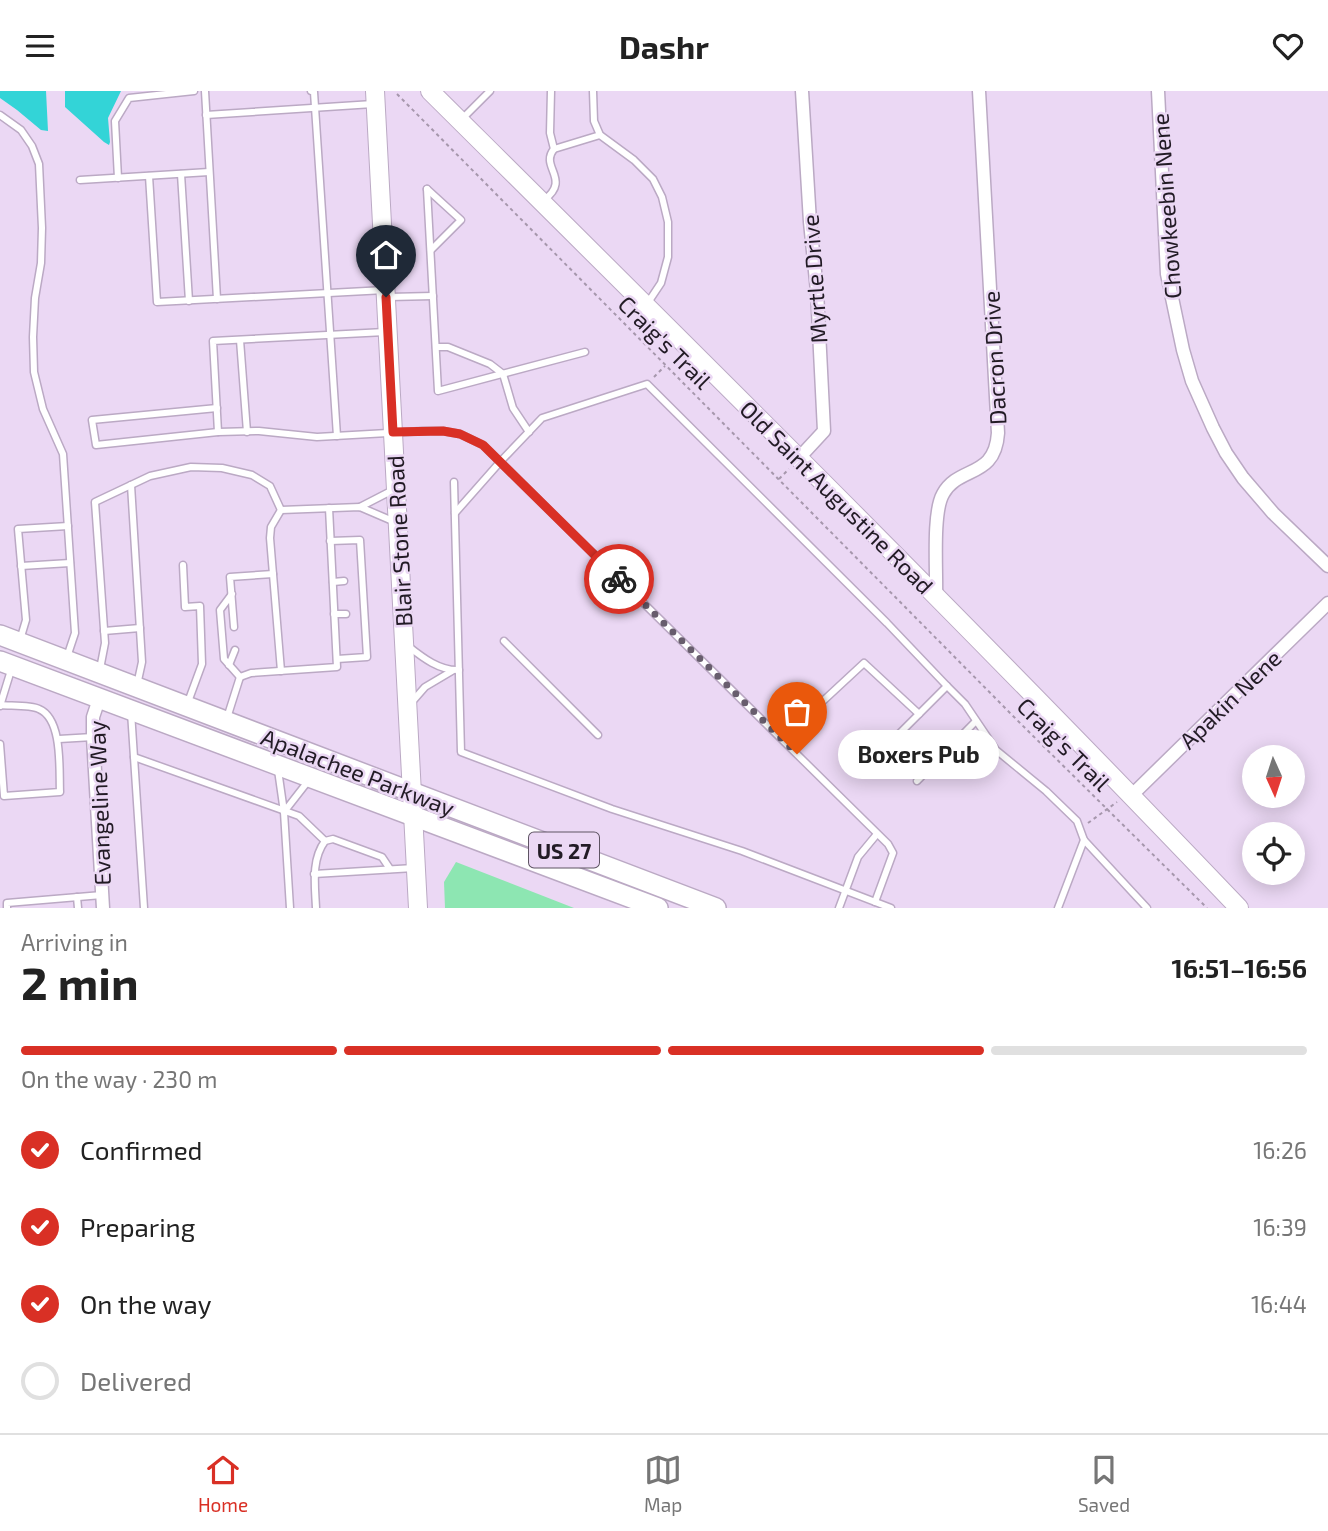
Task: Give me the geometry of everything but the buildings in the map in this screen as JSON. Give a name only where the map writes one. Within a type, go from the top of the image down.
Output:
[{"type":"main road","name":"Apalachee Parkway","points":[[0,635],[716,908]]},
{"type":"main road","name":"Apalachee Parkway","points":[[6,663],[658,908]]},
{"type":"street","name":"Old Saint Augustine Road","points":[[430,91],[799,458],[1240,908]]},
{"type":"street","name":"Myrtle Drive","points":[[799,458],[824,431],[802,91]]},
{"type":"street","name":"Dacron Drive","points":[[936,598],[937,506],[951,483],[989,461],[995,453],[999,433],[979,91]]},
{"type":"street","name":"Chowkeebin Nene","points":[[1158,91],[1167,274],[1192,381],[1226,453],[1243,478],[1273,513],[1328,566]]},
{"type":"street","name":"Blair Stone Road","points":[[375,97],[418,908]]},
{"type":"street","name":"Apakin Nene","points":[[1130,794],[1328,603]]},
{"type":"street","name":"Evangeline Way","points":[[99,699],[93,717],[93,737],[102,902]]},
{"type":"lane","points":[[118,178],[115,121],[129,98],[146,93],[194,91]]},
{"type":"lane","points":[[205,91],[216,299]]},
{"type":"lane","points":[[311,91],[314,92],[337,436]]},
{"type":"lane","points":[[460,121],[490,91]]},
{"type":"lane","points":[[551,91],[550,133],[554,149]]},
{"type":"lane","points":[[593,91],[593,121],[600,135],[634,160],[653,179],[662,197],[668,222],[668,257],[661,283],[646,305]]},
{"type":"lane","points":[[206,115],[315,108],[375,97]]},
{"type":"lane","points":[[0,115],[21,130],[32,146],[39,164],[42,228],[41,263],[35,297],[34,372],[43,409],[63,454],[75,633],[66,660]]},
{"type":"lane","points":[[541,202],[553,193],[555,187],[556,180],[550,161],[550,154],[554,149],[600,135]]},
{"type":"lane","points":[[80,180],[209,172]]},
{"type":"lane","points":[[181,174],[189,300]]},
{"type":"lane","points":[[149,176],[157,302],[329,293],[433,296]]},
{"type":"lane","points":[[431,250],[461,220],[427,189],[438,391],[585,352]]},
{"type":"lane","points":[[218,432],[213,341],[387,332]]},
{"type":"lane","points":[[240,340],[247,432]]},
{"type":"lane","points":[[436,347],[448,347],[490,364],[503,374],[513,408],[529,432]]},
{"type":"lane","points":[[455,513],[542,418],[647,384],[965,704],[996,750],[1046,791],[1077,821],[1084,840],[1147,908]]},
{"type":"lane","points":[[217,408],[92,420],[96,445],[218,432],[259,431],[317,437],[443,431],[460,434],[483,445],[888,844],[893,853],[875,902]]},
{"type":"lane","points":[[99,673],[105,643],[95,502],[150,476],[191,467],[222,468],[252,475],[270,486],[281,510]]},
{"type":"lane","points":[[454,482],[455,671],[461,752],[612,809],[742,851],[891,908]]},
{"type":"lane","points":[[131,485],[142,661],[136,687]]},
{"type":"lane","points":[[360,507],[396,488]]},
{"type":"lane","points":[[281,510],[360,507],[398,524]]},
{"type":"lane","points":[[240,677],[251,673],[337,667],[329,508]]},
{"type":"lane","points":[[281,510],[271,527],[270,538],[281,671]]},
{"type":"lane","points":[[19,642],[26,619],[18,529],[68,526]]},
{"type":"lane","points":[[331,541],[360,540],[361,600],[367,657],[337,659]]},
{"type":"lane","points":[[21,566],[70,563]]},
{"type":"lane","points":[[183,565],[185,607],[200,606],[202,664],[187,706]]},
{"type":"lane","points":[[332,566],[343,565]]},
{"type":"lane","points":[[234,627],[230,577],[273,574]]},
{"type":"lane","points":[[333,582],[344,581]]},
{"type":"lane","points":[[232,594],[220,610],[224,659],[240,677]]},
{"type":"lane","points":[[334,600],[345,600]]},
{"type":"lane","points":[[334,614],[346,614]]},
{"type":"lane","points":[[104,631],[140,628]]},
{"type":"lane","points":[[335,633],[346,632]]},
{"type":"lane","points":[[504,641],[597,735]]},
{"type":"lane","points":[[404,643],[426,661],[455,671]]},
{"type":"lane","points":[[229,665],[235,650]]},
{"type":"lane","points":[[0,744],[4,796],[60,792],[59,739],[48,714],[29,706],[17,707],[0,701],[6,663]]},
{"type":"lane","points":[[823,701],[864,663],[919,714]]},
{"type":"lane","points":[[408,707],[425,687],[455,671]]},
{"type":"lane","points":[[225,721],[240,677]]},
{"type":"lane","points":[[876,757],[947,686]]},
{"type":"lane","points":[[131,710],[144,908]]},
{"type":"lane","points":[[917,781],[976,721]]},
{"type":"lane","points":[[59,739],[93,737]]},
{"type":"lane","points":[[134,757],[299,816],[325,841]]},
{"type":"lane","points":[[277,765],[285,812],[290,908]]},
{"type":"lane","points":[[285,812],[311,778]]},
{"type":"lane","points":[[839,908],[858,857],[877,834]]},
{"type":"lane","points":[[316,908],[314,874],[325,841],[332,839],[382,857],[390,869]]},
{"type":"lane","points":[[1058,908],[1084,840]]},
{"type":"lane","points":[[314,874],[416,868]]},
{"type":"lane","points":[[77,897],[78,908]]},
{"type":"lane","points":[[7,908],[7,903],[77,897],[102,902]]},
{"type":"path","name":"Craig's Trail","points":[[397,94],[1208,908]]},
{"type":"path","points":[[647,384],[666,365]]},
{"type":"path","points":[[1079,828],[1130,794]]},
{"type":"shaded area","points":[[0,91],[46,91],[48,131],[41,130],[0,98]]},
{"type":"shaded area","points":[[65,91],[121,91],[108,118],[109,145],[65,107]]},
{"type":"shaded area","points":[[456,862],[574,908],[445,908],[444,882]]},
{"type":"way so far","points":[[619,579],[797,754]]},
{"type":"place","name":"Boxers Pub","points":[[797,754]]},
{"type":"route","points":[[386,297],[393,432],[443,431],[460,434],[483,445],[619,579]]}]
